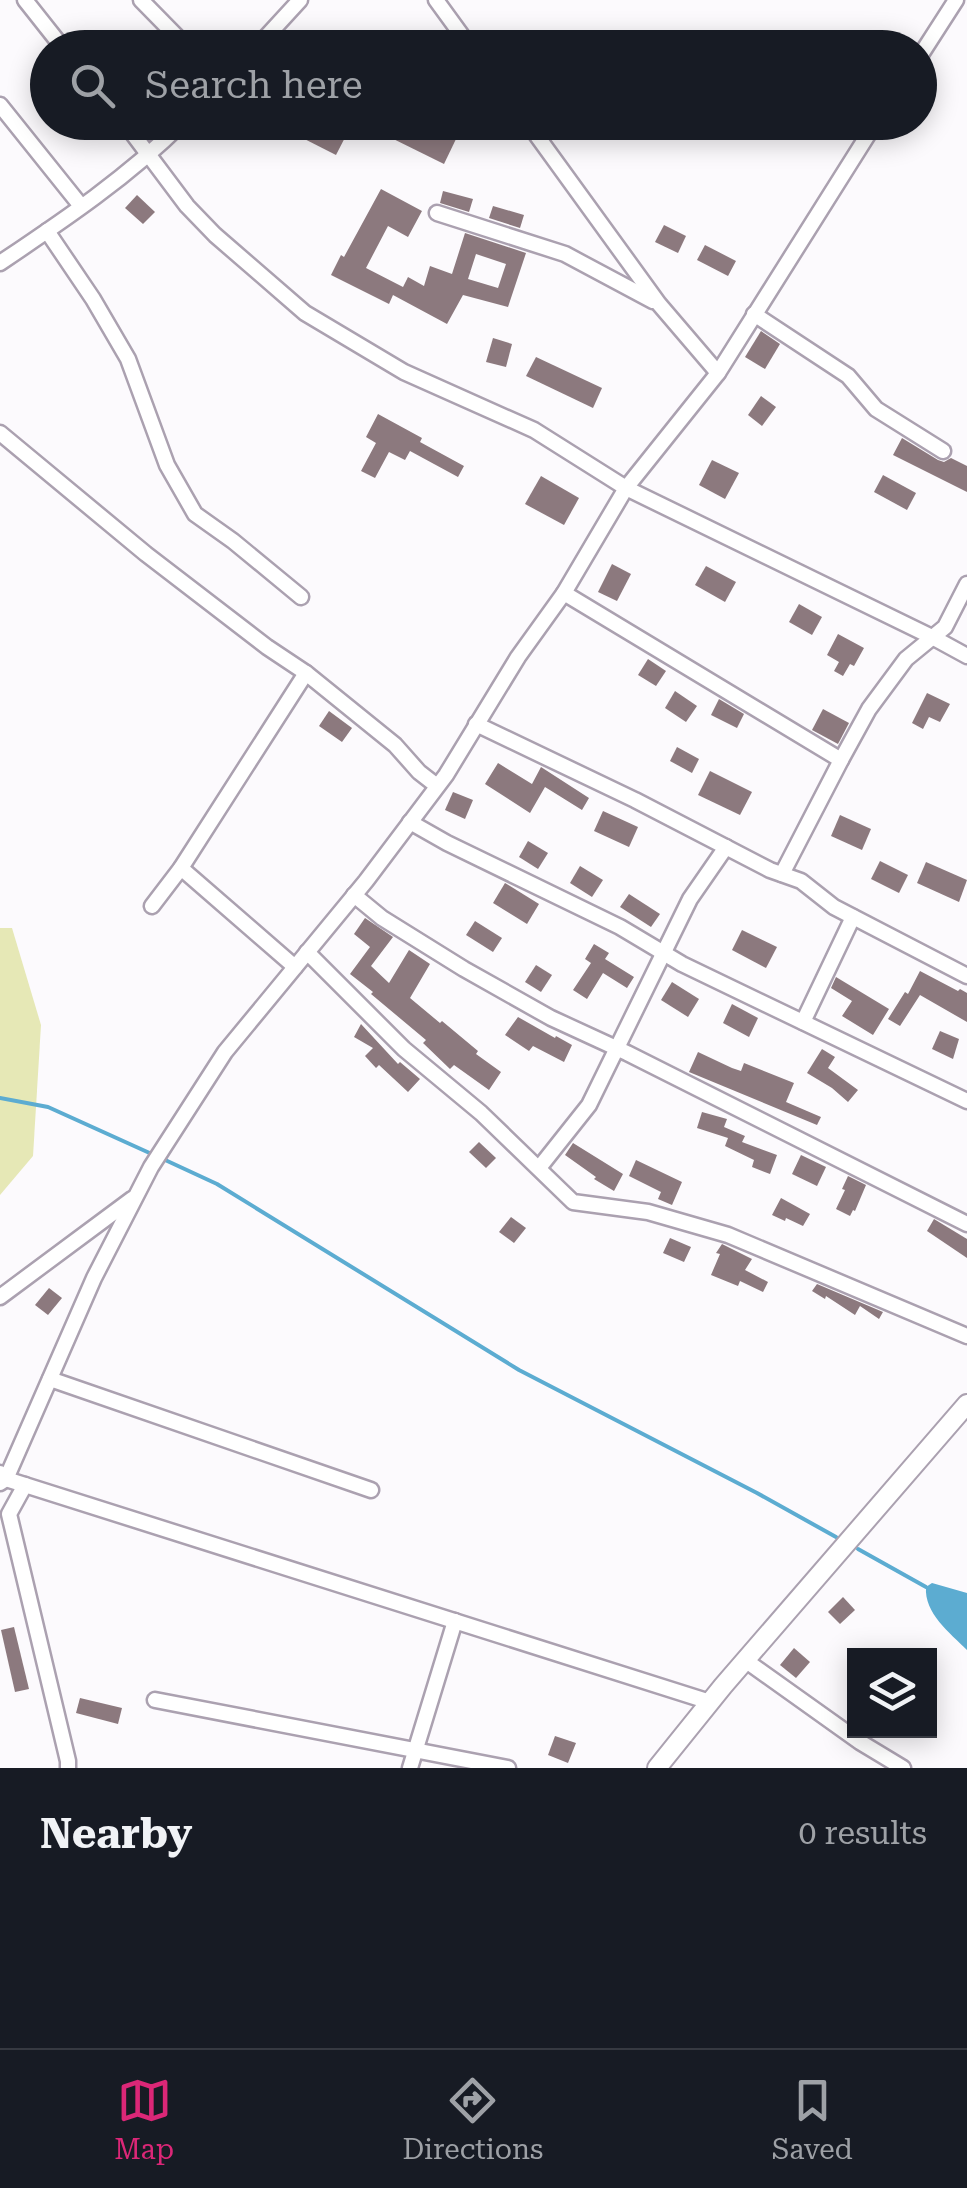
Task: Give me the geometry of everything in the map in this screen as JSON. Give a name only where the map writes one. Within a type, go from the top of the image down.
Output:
[{"type":"street","points":[[26,0],[50,30]]},
{"type":"street","points":[[141,0],[170,30]]},
{"type":"street","points":[[272,30],[300,0]]},
{"type":"street","points":[[436,0],[458,30]]},
{"type":"street","points":[[937,30],[956,0]]},
{"type":"street","points":[[0,105],[82,206]]},
{"type":"street","points":[[138,140],[187,206],[305,313],[404,372],[534,430],[626,488],[967,656]]},
{"type":"street","points":[[0,263],[82,206],[165,140]]},
{"type":"street","points":[[540,140],[659,304],[718,373]]},
{"type":"street","points":[[710,1702],[2,1478],[136,1195],[224,1052],[354,895],[437,786],[518,657],[564,593],[626,488],[718,373],[865,140]]},
{"type":"street","points":[[437,213],[565,254],[659,304]]},
{"type":"street","points":[[47,230],[128,359],[167,465],[195,514],[301,598]]},
{"type":"street","points":[[754,314],[848,376],[876,408],[944,450]]},
{"type":"street","points":[[0,433],[212,605],[306,674],[395,746],[437,786]]},
{"type":"street","points":[[782,874],[869,709],[906,660],[945,627],[967,584]]},
{"type":"street","points":[[564,593],[841,760]]},
{"type":"street","points":[[152,906],[181,868],[306,674]]},
{"type":"street","points":[[476,724],[802,881],[834,907],[967,976]]},
{"type":"street","points":[[410,822],[446,844],[620,927],[663,953],[967,1101]]},
{"type":"street","points":[[539,1168],[588,1105],[690,898],[726,847]]},
{"type":"street","points":[[181,868],[295,967]]},
{"type":"street","points":[[354,895],[382,918],[550,1018],[967,1224]]},
{"type":"street","points":[[803,1022],[853,917]]},
{"type":"street","points":[[307,952],[404,1048],[480,1113],[573,1202],[648,1212],[728,1235],[967,1336]]},
{"type":"street","points":[[0,1297],[136,1195]]},
{"type":"street","points":[[50,1379],[370,1490]]},
{"type":"street","points":[[657,1768],[967,1404]]},
{"type":"street","points":[[25,1485],[9,1514],[68,1768]]},
{"type":"street","points":[[410,1768],[455,1621]]},
{"type":"street","points":[[746,1660],[860,1742],[904,1768]]},
{"type":"street","points":[[155,1700],[508,1768]]},
{"type":"green space","points":[[0,928],[12,928],[41,1025],[33,1156],[0,1195]]},
{"type":"water","points":[[932,1583],[967,1593],[967,1650],[939,1622],[929,1605],[926,1587]]},
{"type":"building","points":[[306,140],[344,140],[336,155]]},
{"type":"building","points":[[395,140],[456,140],[444,164]]},
{"type":"building","points":[[381,189],[422,211],[408,237],[388,226],[366,268],[403,287],[408,277],[424,286],[430,266],[452,274],[465,233],[526,253],[508,307],[463,295],[447,324],[393,295],[389,304],[331,275],[341,255],[344,257]],"holes":[[[476,254],[506,264],[498,288],[468,279]]]},
{"type":"building","points":[[443,191],[473,199],[469,212],[440,203]]},
{"type":"building","points":[[137,195],[155,212],[143,224],[125,208]]},
{"type":"building","points":[[493,206],[524,215],[520,228],[489,218]]},
{"type":"building","points":[[664,225],[686,236],[678,253],[655,242]]},
{"type":"building","points":[[705,245],[736,261],[728,276],[697,260]]},
{"type":"building","points":[[761,331],[780,344],[765,369],[745,357]]},
{"type":"building","points":[[493,338],[512,344],[506,367],[486,362]]},
{"type":"building","points":[[536,357],[602,388],[593,408],[526,376]]},
{"type":"building","points":[[761,396],[776,407],[762,426],[748,415]]},
{"type":"building","points":[[378,414],[464,466],[458,477],[410,451],[405,460],[389,452],[375,478],[361,471],[376,443],[366,437]]},
{"type":"building","points":[[902,438],[938,460],[951,458],[967,466],[967,492],[893,455]]},
{"type":"building","points":[[712,460],[739,473],[725,499],[699,485]]},
{"type":"building","points":[[883,475],[916,493],[907,510],[874,492]]},
{"type":"building","points":[[541,476],[579,498],[564,525],[525,504]]},
{"type":"building","points":[[612,564],[631,574],[617,601],[598,592]]},
{"type":"building","points":[[706,566],[736,582],[725,602],[695,585]]},
{"type":"building","points":[[799,604],[822,617],[812,635],[789,622]]},
{"type":"building","points":[[838,634],[864,648],[843,676],[834,671],[839,662],[827,655]]},
{"type":"building","points":[[648,659],[666,671],[656,686],[638,675]]},
{"type":"building","points":[[675,691],[697,706],[686,722],[665,708]]},
{"type":"building","points":[[927,693],[950,704],[940,722],[929,717],[923,729],[912,723]]},
{"type":"building","points":[[719,699],[744,714],[737,728],[711,715]]},
{"type":"building","points":[[823,709],[849,723],[838,744],[812,730]]},
{"type":"building","points":[[329,711],[352,728],[342,742],[319,726]]},
{"type":"building","points":[[677,747],[699,759],[692,773],[670,761]]},
{"type":"building","points":[[498,763],[532,784],[541,767],[589,798],[582,810],[545,787],[530,813],[485,784]]},
{"type":"building","points":[[710,771],[752,792],[740,815],[698,795]]},
{"type":"building","points":[[453,792],[473,800],[465,819],[445,810]]},
{"type":"building","points":[[603,811],[638,827],[629,847],[594,831]]},
{"type":"building","points":[[840,815],[871,829],[862,850],[831,836]]},
{"type":"building","points":[[528,841],[548,853],[538,869],[519,857]]},
{"type":"building","points":[[880,861],[908,875],[899,893],[871,879]]},
{"type":"building","points":[[926,862],[967,880],[959,902],[917,883]]},
{"type":"building","points":[[580,866],[603,880],[592,897],[570,883]]},
{"type":"building","points":[[505,883],[539,904],[527,924],[493,903]]},
{"type":"building","points":[[629,894],[660,914],[651,927],[620,907]]},
{"type":"building","points":[[365,918],[393,937],[371,966],[389,983],[409,950],[430,964],[410,998],[501,1072],[489,1090],[454,1065],[450,1069],[423,1043],[426,1040],[350,974],[370,947],[354,934]]},
{"type":"building","points":[[475,921],[502,938],[493,952],[466,935]]},
{"type":"building","points":[[742,930],[777,947],[766,968],[732,950]]},
{"type":"building","points":[[594,944],[609,953],[605,959],[634,977],[627,988],[603,973],[587,999],[573,990],[591,963],[585,959]]},
{"type":"building","points":[[536,965],[552,975],[541,992],[525,982]]},
{"type":"building","points":[[920,971],[967,993],[967,1022],[920,995],[900,1026],[888,1019]]},
{"type":"building","points":[[836,977],[889,1009],[873,1035],[842,1016],[852,1001],[831,988]]},
{"type":"building","points":[[672,982],[699,999],[688,1017],[661,1000]]},
{"type":"building","points":[[732,1004],[758,1018],[749,1037],[723,1023]]},
{"type":"building","points":[[518,1017],[572,1045],[564,1062],[533,1046],[529,1051],[505,1035]]},
{"type":"building","points":[[361,1024],[398,1064],[420,1079],[408,1092],[365,1056],[373,1048],[354,1037]]},
{"type":"building","points":[[940,1031],[959,1039],[953,1059],[932,1049]]},
{"type":"building","points":[[822,1049],[835,1057],[828,1068],[858,1090],[848,1102],[807,1073]]},
{"type":"building","points":[[698,1052],[741,1071],[744,1063],[794,1083],[786,1102],[821,1117],[817,1125],[689,1072]]},
{"type":"building","points":[[702,1112],[727,1119],[724,1127],[745,1136],[742,1142],[777,1155],[770,1174],[752,1167],[754,1160],[725,1146],[728,1138],[697,1128]]},
{"type":"building","points":[[479,1142],[496,1158],[486,1168],[469,1152]]},
{"type":"building","points":[[573,1143],[623,1174],[614,1191],[565,1155]]},
{"type":"building","points":[[801,1155],[826,1167],[817,1186],[792,1174]]},
{"type":"building","points":[[636,1160],[682,1182],[672,1205],[658,1199],[661,1192],[629,1176]]},
{"type":"building","points":[[848,1176],[866,1185],[850,1216],[836,1209]]},
{"type":"building","points":[[781,1198],[810,1214],[803,1226],[772,1215]]},
{"type":"building","points":[[511,1217],[526,1228],[514,1243],[499,1232]]},
{"type":"building","points":[[934,1219],[967,1239],[967,1258],[927,1231]]},
{"type":"building","points":[[670,1238],[691,1247],[684,1262],[663,1253]]},
{"type":"building","points":[[722,1244],[752,1259],[745,1270],[768,1282],[763,1292],[740,1281],[738,1286],[711,1275]]},
{"type":"building","points":[[817,1284],[883,1312],[879,1319],[860,1306],[855,1315],[812,1291]]},
{"type":"building","points":[[49,1288],[62,1298],[48,1315],[35,1305]]},
{"type":"building","points":[[843,1597],[855,1610],[840,1624],[828,1612]]},
{"type":"building","points":[[14,1627],[29,1689],[15,1692],[1,1630]]},
{"type":"building","points":[[794,1648],[810,1662],[796,1678],[780,1665]]},
{"type":"building","points":[[80,1698],[122,1708],[118,1724],[76,1713]]},
{"type":"building","points":[[555,1736],[576,1743],[568,1763],[548,1755]]},
{"type":"waterway","points":[[0,1098],[48,1107],[154,1155]]},
{"type":"waterway","points":[[163,1159],[217,1184],[519,1370],[836,1537]]},
{"type":"waterway","points":[[858,1549],[926,1587]]}]
